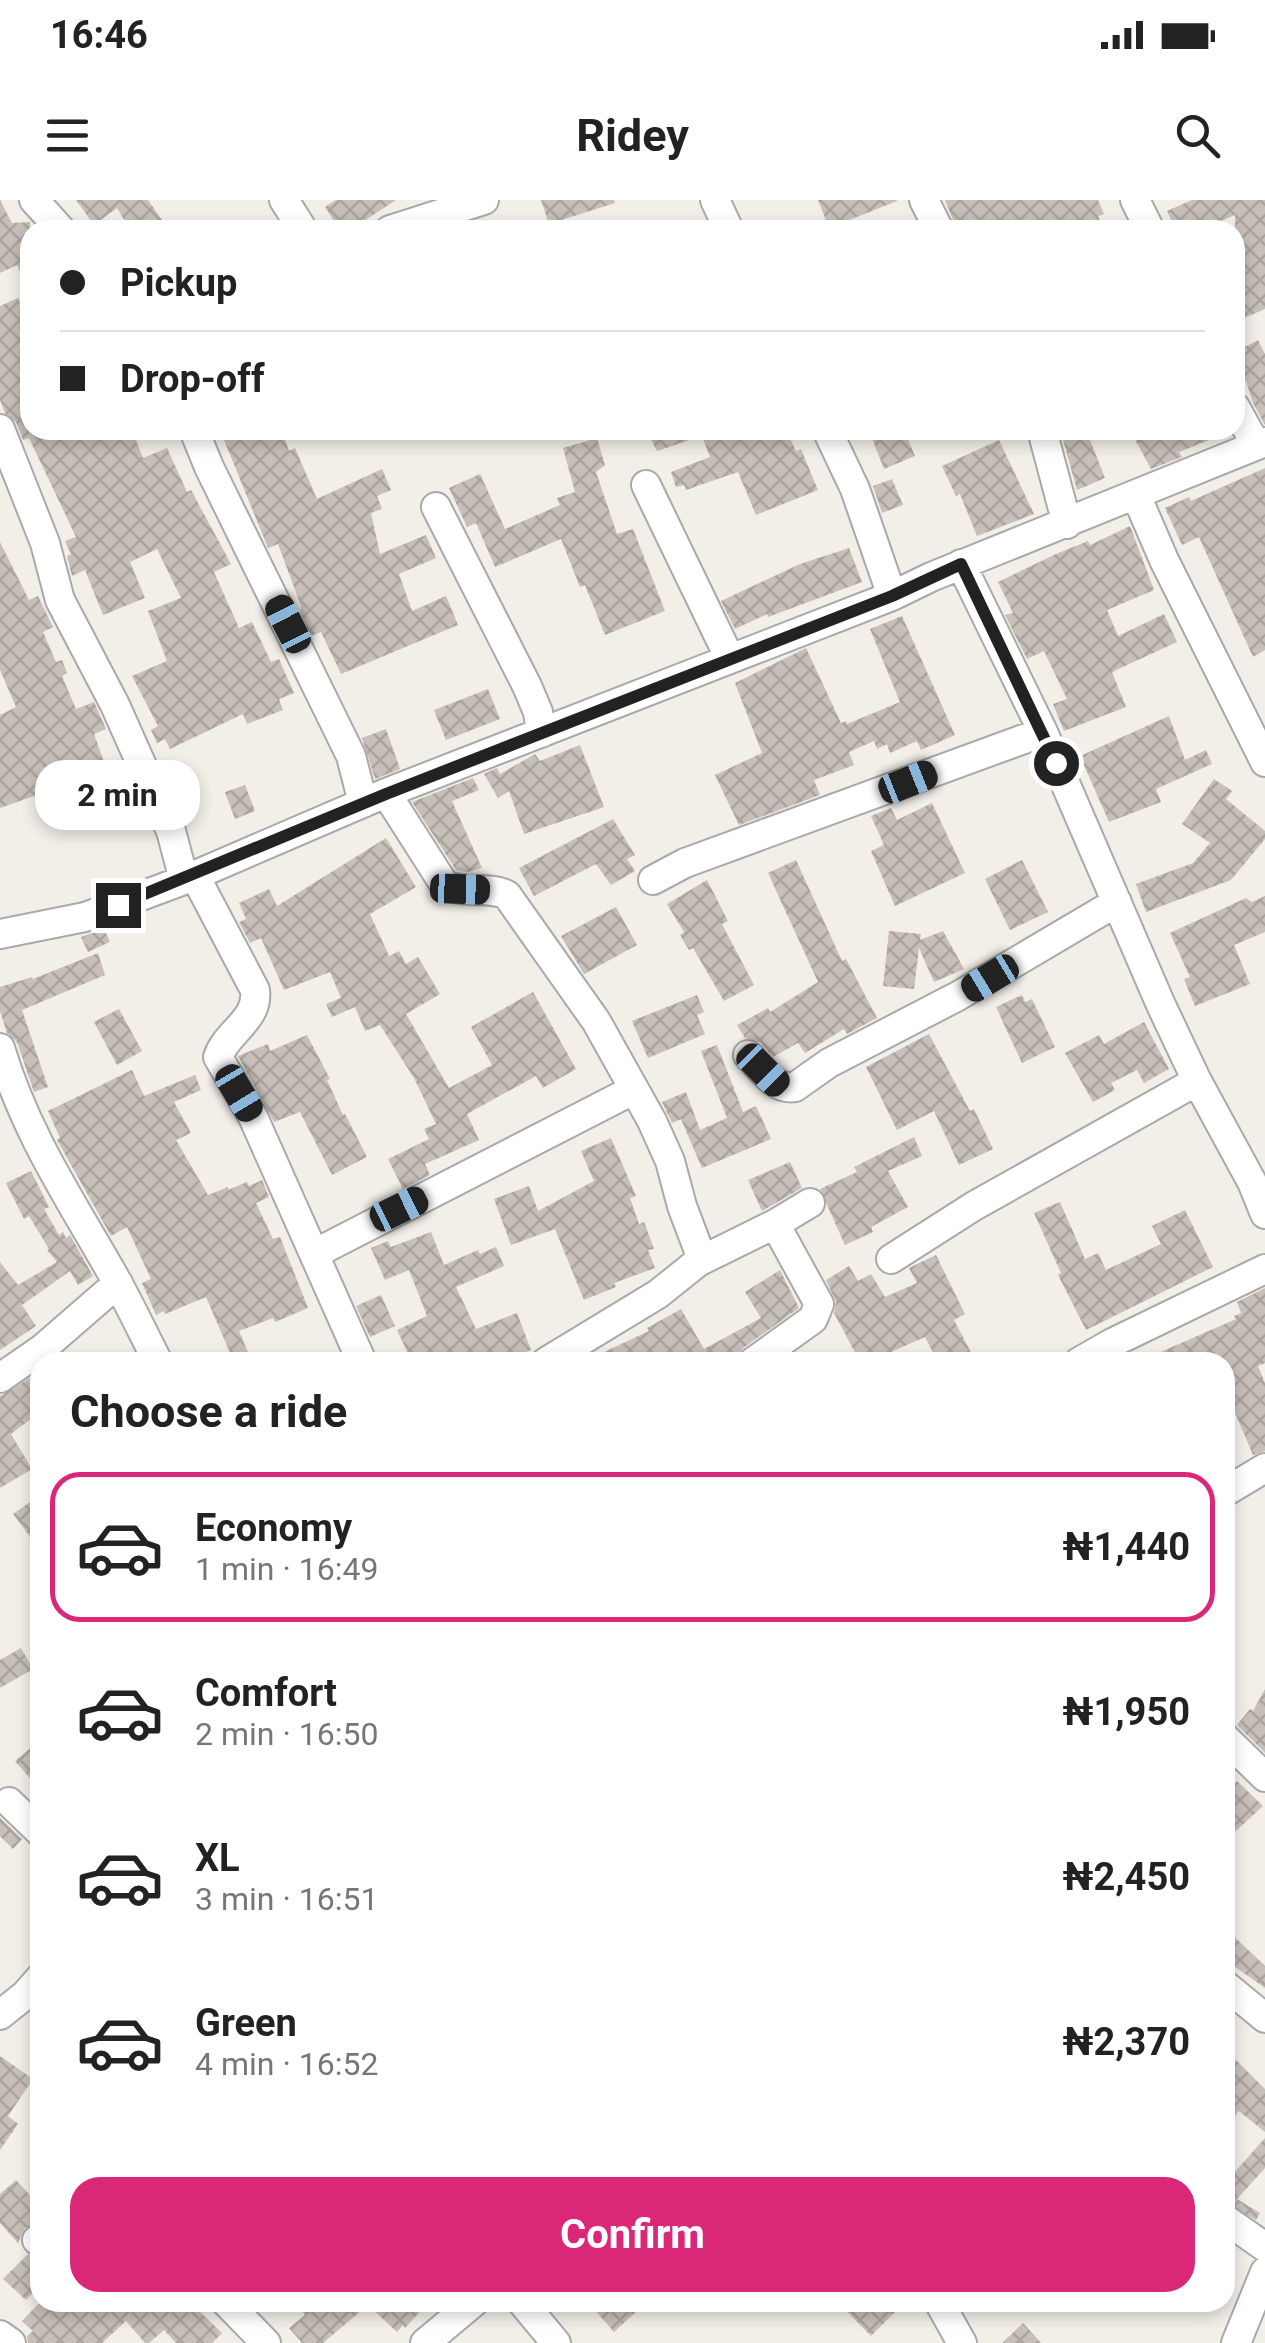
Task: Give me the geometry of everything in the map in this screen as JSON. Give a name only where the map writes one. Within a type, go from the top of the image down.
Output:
[{"type":"street","points":[[34,200],[52,220]]},
{"type":"street","points":[[421,220],[484,200]]},
{"type":"street","points":[[0,934],[85,918],[190,878],[374,798],[892,596],[961,564],[1260,444],[1245,422]]},
{"type":"street","points":[[0,430],[45,543],[60,600],[115,705],[190,878],[255,990],[254,1011],[222,1046],[218,1057],[253,1117],[358,1352]]},
{"type":"street","points":[[198,440],[374,798],[444,884],[452,889],[496,890],[507,895],[596,1021],[670,1161],[699,1251],[698,1262]]},
{"type":"street","points":[[832,440],[856,489],[892,596]]},
{"type":"street","points":[[1045,440],[1067,524]]},
{"type":"street","points":[[646,485],[729,657]]},
{"type":"street","points":[[1136,495],[1164,560],[1265,762]]},
{"type":"street","points":[[436,507],[527,686],[542,733]]},
{"type":"street","points":[[961,564],[1043,732],[1196,1081],[1252,1182],[1265,1214]]},
{"type":"street","points":[[653,880],[685,863],[1043,732]]},
{"type":"street","points":[[748,1056],[778,1085],[795,1087],[829,1064],[958,996],[1117,902]]},
{"type":"street","points":[[0,1048],[13,1091],[37,1146],[118,1283],[153,1352]]},
{"type":"street","points":[[891,1259],[988,1198],[1196,1081]]},
{"type":"street","points":[[314,1254],[633,1090]]},
{"type":"street","points":[[573,1352],[698,1262],[810,1203]]},
{"type":"street","points":[[767,1352],[812,1319],[819,1304],[775,1224]]},
{"type":"street","points":[[1097,1352],[1265,1270]]},
{"type":"street","points":[[36,1352],[118,1283]]},
{"type":"street","points":[[0,1378],[30,1357]]},
{"type":"street","points":[[1235,1486],[1265,1468]]},
{"type":"street","points":[[1235,1748],[1265,1777]]},
{"type":"street","points":[[10,1802],[30,1822]]},
{"type":"street","points":[[0,2016],[30,1988]]},
{"type":"street","points":[[1235,1992],[1265,2018]]},
{"type":"street","points":[[1235,2227],[1265,2248]]},
{"type":"street","points":[[1236,2343],[1265,2272]]},
{"type":"street","points":[[236,2312],[266,2343]]},
{"type":"street","points":[[425,2343],[462,2312]]},
{"type":"street","points":[[530,2312],[556,2343]]},
{"type":"street","points":[[945,2312],[962,2343]]},
{"type":"street","points":[[0,2334],[11,2343]]},
{"type":"building","points":[[0,200],[12,223],[20,223],[20,272],[17,265],[0,273]]},
{"type":"building","points":[[76,200],[148,200],[162,220],[124,220],[117,208],[101,220],[90,220]]},
{"type":"building","points":[[336,200],[396,200],[365,220],[333,220],[325,207]]},
{"type":"building","points":[[541,200],[615,203],[562,220],[548,220]]},
{"type":"building","points":[[818,200],[897,200],[849,220],[826,220]]},
{"type":"building","points":[[945,200],[1098,200],[1104,214],[1098,216],[1100,220],[953,220]]},
{"type":"building","points":[[1192,200],[1265,200],[1265,309],[1245,318],[1245,220],[1235,220],[1235,215],[1224,220],[1171,220],[1167,211]]},
{"type":"building","points":[[18,298],[20,303],[20,432],[0,400],[0,306]]},
{"type":"building","points":[[1258,340],[1265,354],[1265,425],[1245,382],[1245,347]]},
{"type":"building","points":[[30,440],[136,440],[143,458],[167,448],[187,492],[191,490],[231,564],[214,572],[239,628],[252,622],[271,662],[279,659],[294,693],[279,699],[283,710],[247,724],[243,714],[170,749],[165,739],[157,743],[151,730],[158,726],[132,676],[167,661],[148,611],[181,598],[157,549],[130,562],[145,598],[103,615],[85,570],[72,576],[67,556],[71,554],[65,541],[76,537]]},
{"type":"building","points":[[224,440],[285,440],[289,451],[295,448],[317,499],[382,469],[391,490],[377,496],[382,509],[371,513],[380,554],[426,535],[436,558],[399,574],[412,611],[446,596],[458,625],[341,674],[321,632],[311,636],[278,544],[268,548]]},
{"type":"building","points":[[598,440],[605,465],[596,472],[617,534],[633,529],[665,611],[605,635],[561,539],[495,567],[476,523],[467,527],[449,488],[480,474],[505,529],[560,505],[557,498],[575,492],[563,448]]},
{"type":"building","points":[[651,440],[690,440],[657,451]]},
{"type":"building","points":[[704,440],[791,440],[796,451],[801,449],[818,490],[756,515],[738,472],[686,490],[684,485],[676,487],[671,472],[710,457]]},
{"type":"building","points":[[873,440],[908,440],[915,456],[884,469]]},
{"type":"building","points":[[999,440],[1034,514],[977,536],[960,494],[956,496],[942,466]]},
{"type":"building","points":[[1063,440],[1090,440],[1105,478],[1077,490]]},
{"type":"building","points":[[1135,440],[1209,440],[1179,452],[1182,457],[1151,469]]},
{"type":"building","points":[[1265,468],[1265,650],[1253,657],[1199,537],[1182,545],[1165,508],[1189,497],[1191,501]]},
{"type":"building","points":[[892,479],[903,505],[882,513],[873,486]]},
{"type":"building","points":[[1130,526],[1154,590],[1107,610],[1118,636],[1164,614],[1177,642],[1112,672],[1126,707],[1064,731],[1053,704],[1067,699],[1044,651],[1027,659],[1005,615],[1013,613],[998,582],[1056,554],[1088,541],[1090,545]]},
{"type":"building","points":[[0,542],[29,600],[38,596],[53,627],[43,632],[56,662],[62,660],[67,673],[62,676],[76,709],[94,702],[106,729],[94,734],[108,773],[69,787],[71,793],[54,799],[51,790],[0,808],[0,715],[16,707],[0,670]]},
{"type":"building","points":[[849,548],[862,582],[735,629],[721,601],[800,564]]},
{"type":"building","points":[[902,616],[955,735],[921,750],[917,741],[890,753],[887,744],[877,749],[874,741],[849,752],[854,765],[814,780],[820,795],[739,825],[715,775],[762,753],[735,683],[806,648],[841,723],[847,724],[900,702],[870,629]]},
{"type":"building","points":[[488,689],[500,719],[446,740],[434,710]]},
{"type":"building","points":[[1169,716],[1185,760],[1206,750],[1212,764],[1156,789],[1161,802],[1109,822],[1080,756]]},
{"type":"building","points":[[386,729],[400,769],[375,779],[362,738]]},
{"type":"building","points":[[580,745],[604,807],[524,834],[509,791],[498,798],[484,774],[497,768],[500,774],[535,754],[540,761]]},
{"type":"building","points":[[473,778],[479,790],[452,801],[482,868],[468,872],[456,870],[412,802]]},
{"type":"building","points":[[1214,779],[1232,791],[1226,799],[1265,831],[1265,839],[1231,880],[1146,912],[1136,884],[1193,863],[1210,843],[1182,824]]},
{"type":"building","points":[[245,785],[255,811],[235,819],[225,792]]},
{"type":"building","points":[[932,803],[965,873],[895,906],[871,851],[884,845],[871,816],[891,808],[897,820]]},
{"type":"building","points":[[613,819],[635,855],[627,859],[635,871],[611,885],[596,864],[534,896],[519,868]]},
{"type":"building","points":[[386,838],[416,887],[370,914],[389,956],[399,951],[406,964],[418,957],[440,994],[406,1014],[449,1088],[492,1065],[471,1027],[533,992],[576,1069],[543,1088],[536,1076],[467,1114],[479,1140],[425,1164],[430,1175],[403,1189],[388,1159],[429,1139],[424,1129],[436,1124],[414,1078],[380,1025],[365,1031],[355,1007],[332,1017],[326,1004],[341,998],[330,972],[284,990],[261,938],[250,943],[239,922],[246,919],[239,903],[269,889],[277,906]]},
{"type":"building","points":[[796,860],[842,961],[846,959],[877,1018],[847,1034],[844,1029],[805,1053],[798,1043],[773,1057],[760,1042],[745,1038],[737,1025],[768,1008],[770,1012],[818,982],[768,873]]},
{"type":"building","points":[[1022,860],[1048,912],[1010,930],[985,879]]},
{"type":"building","points":[[707,880],[728,921],[722,924],[754,985],[724,1001],[693,948],[689,950],[680,935],[684,932],[667,904]]},
{"type":"building","points":[[1265,896],[1265,932],[1234,945],[1250,984],[1195,1006],[1184,979],[1190,977],[1170,933],[1246,898],[1252,902]]},
{"type":"building","points":[[616,907],[637,945],[584,974],[561,936]]},
{"type":"building","points":[[104,929],[110,942],[88,952],[81,937]]},
{"type":"building","points":[[889,931],[921,934],[920,940],[943,931],[964,969],[934,982],[919,948],[914,989],[883,986]]},
{"type":"building","points":[[98,953],[105,975],[22,1010],[48,1087],[34,1092],[17,1042],[7,1033],[0,1011],[0,987],[33,979]]},
{"type":"building","points":[[697,995],[704,1012],[697,1015],[705,1034],[648,1058],[632,1021]]},
{"type":"building","points":[[1022,995],[1025,1002],[1032,999],[1055,1047],[1022,1063],[996,1007]]},
{"type":"building","points":[[119,1009],[142,1051],[117,1065],[94,1022]]},
{"type":"building","points":[[1144,1022],[1169,1069],[1144,1083],[1137,1070],[1111,1083],[1115,1090],[1093,1102],[1065,1053],[1099,1035],[1104,1044]]},
{"type":"building","points":[[929,1034],[993,1149],[959,1165],[934,1111],[897,1130],[866,1067]]},
{"type":"building","points":[[307,1035],[343,1115],[367,1157],[332,1175],[300,1112],[274,1122],[238,1056],[268,1044],[270,1051]]},
{"type":"building","points":[[717,1045],[743,1112],[756,1106],[771,1139],[702,1168],[681,1119],[672,1123],[662,1102],[686,1092],[700,1130],[727,1118],[701,1051]]},
{"type":"building","points":[[132,1070],[144,1096],[195,1075],[201,1090],[174,1102],[191,1133],[176,1140],[208,1195],[262,1180],[269,1197],[256,1203],[273,1239],[280,1237],[308,1308],[239,1331],[248,1352],[230,1352],[206,1297],[156,1315],[142,1283],[151,1279],[127,1227],[111,1236],[57,1140],[60,1138],[48,1111]]},
{"type":"building","points":[[914,1137],[922,1156],[888,1171],[908,1207],[871,1227],[873,1232],[845,1245],[820,1189],[857,1172],[854,1167]]},
{"type":"building","points":[[611,1138],[636,1196],[630,1198],[639,1224],[644,1222],[654,1249],[648,1250],[655,1268],[614,1283],[616,1287],[584,1300],[555,1229],[511,1245],[494,1199],[529,1186],[538,1211],[594,1181],[581,1151]]},
{"type":"building","points":[[790,1162],[802,1188],[762,1211],[748,1180]]},
{"type":"building","points":[[31,1171],[49,1207],[44,1209],[59,1235],[70,1235],[93,1276],[78,1285],[70,1271],[22,1305],[36,1326],[0,1350],[0,1262],[18,1285],[57,1262],[29,1216],[24,1219],[6,1183]]},
{"type":"building","points":[[1060,1202],[1085,1259],[1098,1253],[1106,1270],[1161,1244],[1152,1226],[1185,1210],[1213,1267],[1086,1330],[1058,1275],[1061,1273],[1034,1213]]},
{"type":"building","points":[[431,1232],[444,1265],[478,1250],[480,1254],[496,1247],[504,1266],[456,1287],[476,1329],[517,1313],[531,1350],[407,1352],[397,1330],[427,1316],[409,1270],[385,1280],[371,1248],[388,1241],[391,1247]]},
{"type":"building","points":[[936,1255],[965,1314],[954,1320],[971,1352],[933,1352],[925,1337],[891,1352],[855,1352],[834,1313],[836,1302],[826,1280],[849,1266],[858,1281],[871,1274],[885,1297],[917,1283],[909,1268]]},
{"type":"building","points":[[780,1270],[799,1308],[740,1352],[604,1352],[649,1331],[647,1328],[681,1309],[704,1349],[761,1318],[745,1292]]},
{"type":"building","points":[[1265,1288],[1265,1363],[1258,1366],[1265,1383],[1265,1451],[1253,1455],[1235,1413],[1235,1352],[1161,1352],[1236,1319],[1234,1316],[1241,1313],[1237,1302]]},
{"type":"building","points":[[381,1295],[395,1326],[370,1337],[356,1306]]},
{"type":"building","points":[[30,1378],[30,1420],[11,1434],[30,1470],[0,1488],[0,1396]]},
{"type":"building","points":[[30,1502],[30,1537],[13,1514]]},
{"type":"building","points":[[21,1648],[30,1671],[0,1688],[0,1660]]},
{"type":"building","points":[[1265,1689],[1265,1753],[1237,1725],[1250,1709],[1253,1711]]},
{"type":"building","points":[[30,1748],[30,1778],[15,1761]]},
{"type":"building","points":[[1235,1783],[1263,1806],[1235,1832]]},
{"type":"building","points":[[0,1818],[22,1839],[13,1849],[0,1836]]},
{"type":"building","points":[[1235,1938],[1265,1966],[1265,1988],[1235,1967]]},
{"type":"building","points":[[0,2056],[30,2077],[30,2083],[8,2116],[18,2124],[0,2150]]},
{"type":"building","points":[[1235,2059],[1265,2089],[1265,2132],[1239,2111],[1235,2116]]},
{"type":"building","points":[[1265,2138],[1265,2168],[1237,2199],[1260,2213],[1256,2220],[1235,2208],[1235,2172]]},
{"type":"building","points":[[16,2180],[30,2195],[30,2226],[18,2243],[0,2223],[0,2194]]},
{"type":"building","points":[[30,2255],[30,2296],[26,2300],[3,2279]]},
{"type":"building","points":[[31,2312],[200,2312],[222,2333],[212,2343],[176,2343],[164,2330],[145,2343],[126,2321],[102,2343],[28,2343],[27,2336],[33,2331],[22,2321]]},
{"type":"building","points":[[303,2312],[360,2312],[323,2343],[302,2343],[289,2328],[305,2315]]},
{"type":"building","points":[[376,2312],[420,2312],[405,2328],[403,2325],[397,2332]]},
{"type":"building","points":[[597,2312],[636,2312],[614,2332]]},
{"type":"building","points":[[848,2312],[895,2312],[871,2336]]},
{"type":"building","points":[[1023,2323],[1041,2343],[1002,2343]]},
{"type":"route","points":[[118,905],[729,657],[892,596],[961,564],[1056,763]]}]
